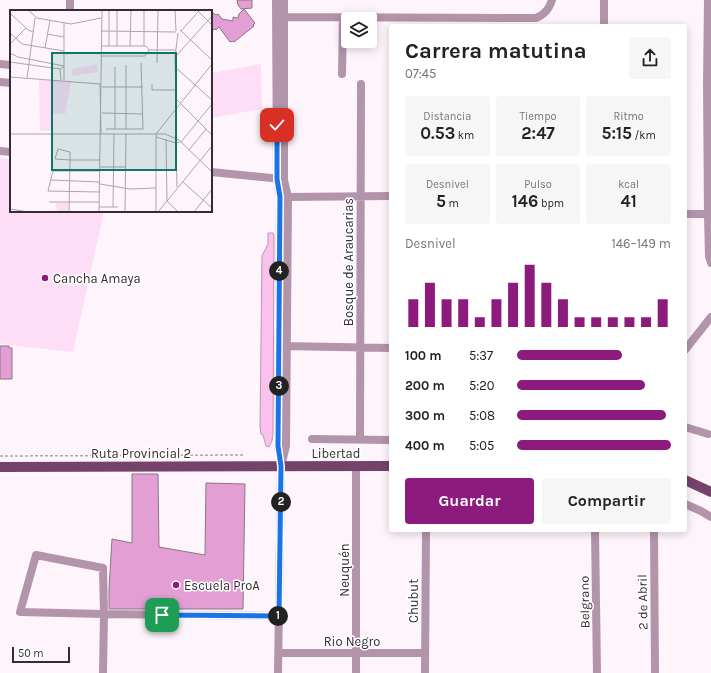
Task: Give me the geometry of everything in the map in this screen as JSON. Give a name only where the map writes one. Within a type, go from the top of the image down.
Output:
[{"type":"main road","name":"Libertad","points":[[281,466],[389,466]]},
{"type":"main road","name":"Ruta Provincial 2","points":[[0,467],[281,466]]},
{"type":"main road","points":[[687,481],[711,492]]},
{"type":"street","points":[[276,0],[280,17],[280,197],[286,446],[281,466]]},
{"type":"street","points":[[280,17],[284,0]]},
{"type":"street","points":[[377,17],[536,18],[548,10],[552,0]]},
{"type":"street","points":[[604,0],[604,24]]},
{"type":"street","points":[[708,0],[708,214],[709,256],[711,263]]},
{"type":"street","points":[[280,17],[341,17]]},
{"type":"street","points":[[342,48],[342,74]]},
{"type":"street","points":[[0,64],[10,66]]},
{"type":"street","points":[[0,82],[10,83]]},
{"type":"street","name":"Bosque de Araucarias","points":[[360,439],[361,84]]},
{"type":"street","points":[[0,151],[10,152]]},
{"type":"street","points":[[212,172],[281,179]]},
{"type":"street","points":[[278,673],[281,466],[278,446],[288,197],[281,179]]},
{"type":"street","points":[[288,197],[389,196]]},
{"type":"street","points":[[687,214],[708,214]]},
{"type":"street","points":[[687,347],[711,317]]},
{"type":"street","points":[[283,346],[389,348]]},
{"type":"street","points":[[687,428],[708,434]]},
{"type":"street","points":[[312,438],[389,440]]},
{"type":"street","name":"Neuquén","points":[[356,466],[356,673]]},
{"type":"street","points":[[687,505],[702,511],[711,517]]},
{"type":"street","name":"Chubut","points":[[425,673],[426,532]]},
{"type":"street","name":"Belgrano","points":[[595,532],[597,673]]},
{"type":"street","name":"2 de Abril","points":[[654,532],[655,673]]},
{"type":"street","points":[[103,673],[104,614],[103,568],[36,555],[20,612],[104,614],[279,616]]},
{"type":"street","name":"Rio Negro","points":[[279,653],[425,653]]},
{"type":"path","points":[[0,456],[245,455]]},
{"type":"shaded area","points":[[261,64],[262,109],[212,118],[212,73]]},
{"type":"shaded area","name":"Cancha Amaya","points":[[0,158],[10,159],[10,212],[104,212],[73,352],[0,344]]},
{"type":"shaded area","points":[[268,233],[273,233],[274,236],[273,434],[269,447],[266,446],[260,427],[262,256],[268,244]]},
{"type":"building","points":[[237,0],[252,0],[252,8],[241,9]]},
{"type":"building","points":[[244,9],[255,23],[253,25],[254,26],[234,42],[230,42],[219,27],[216,30],[212,30],[212,12],[216,15],[218,14],[222,19],[233,21],[233,17],[238,18],[239,14]]},
{"type":"building","points":[[0,346],[9,346],[9,348],[12,348],[12,379],[0,379]]},
{"type":"building","name":"Escuela ProA","points":[[132,474],[158,474],[159,547],[205,555],[206,483],[245,484],[243,609],[109,609],[112,539],[132,543]]},
{"type":"place","name":"Cancha Amaya","points":[[45,278]]},
{"type":"place","name":"Escuela ProA","points":[[176,585]]},
{"type":"route","points":[[162,615],[279,616],[281,466],[278,446],[280,197],[277,179],[277,125]]}]
